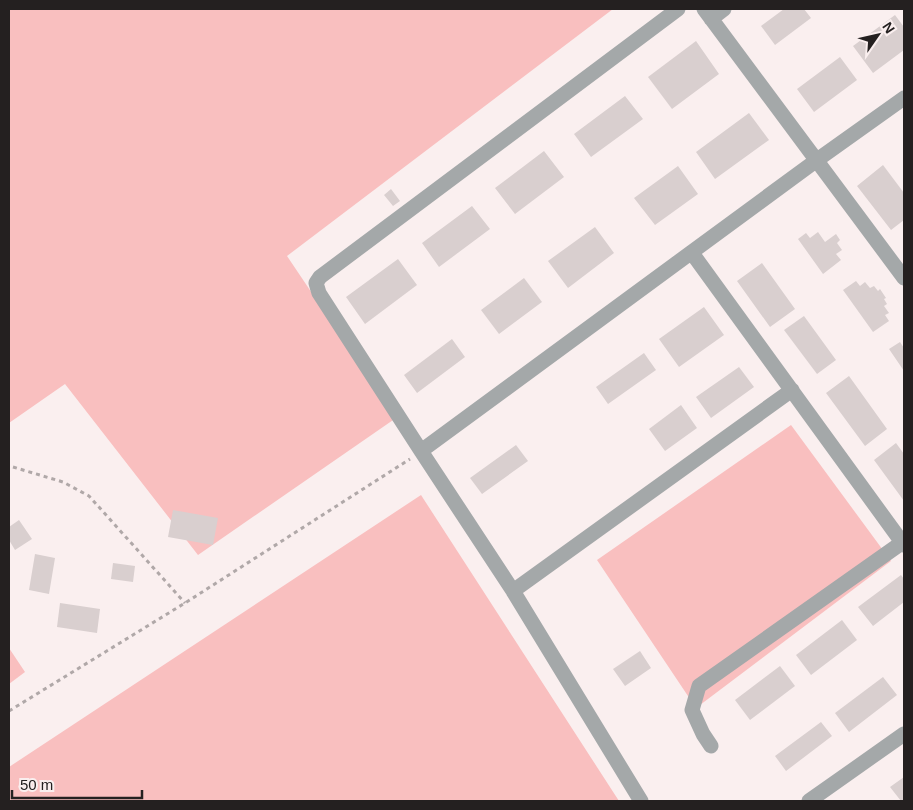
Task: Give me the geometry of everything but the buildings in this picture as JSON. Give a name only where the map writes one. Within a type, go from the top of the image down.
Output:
[{"type":"street","points":[[641,801],[513,591],[420,452],[319,293],[316,283],[320,277],[678,9]]},
{"type":"street","points":[[724,9],[708,14],[904,278]]},
{"type":"street","points":[[420,452],[816,160],[904,98]]},
{"type":"street","points":[[692,253],[904,544],[699,686],[692,710],[711,746]]},
{"type":"street","points":[[513,591],[792,390]]},
{"type":"street","points":[[809,801],[904,734]]},
{"type":"path","points":[[9,711],[186,603],[420,452]]},
{"type":"path","points":[[13,467],[63,482],[89,496],[186,603]]},
{"type":"shaded area","points":[[9,9],[613,9],[287,256],[396,418],[198,555],[65,384],[9,423]]},
{"type":"shaded area","points":[[791,425],[891,561],[696,708],[597,560]]},
{"type":"shaded area","points":[[421,495],[619,801],[9,801],[9,767]]},
{"type":"shaded area","points":[[9,648],[25,672],[9,684]]}]
